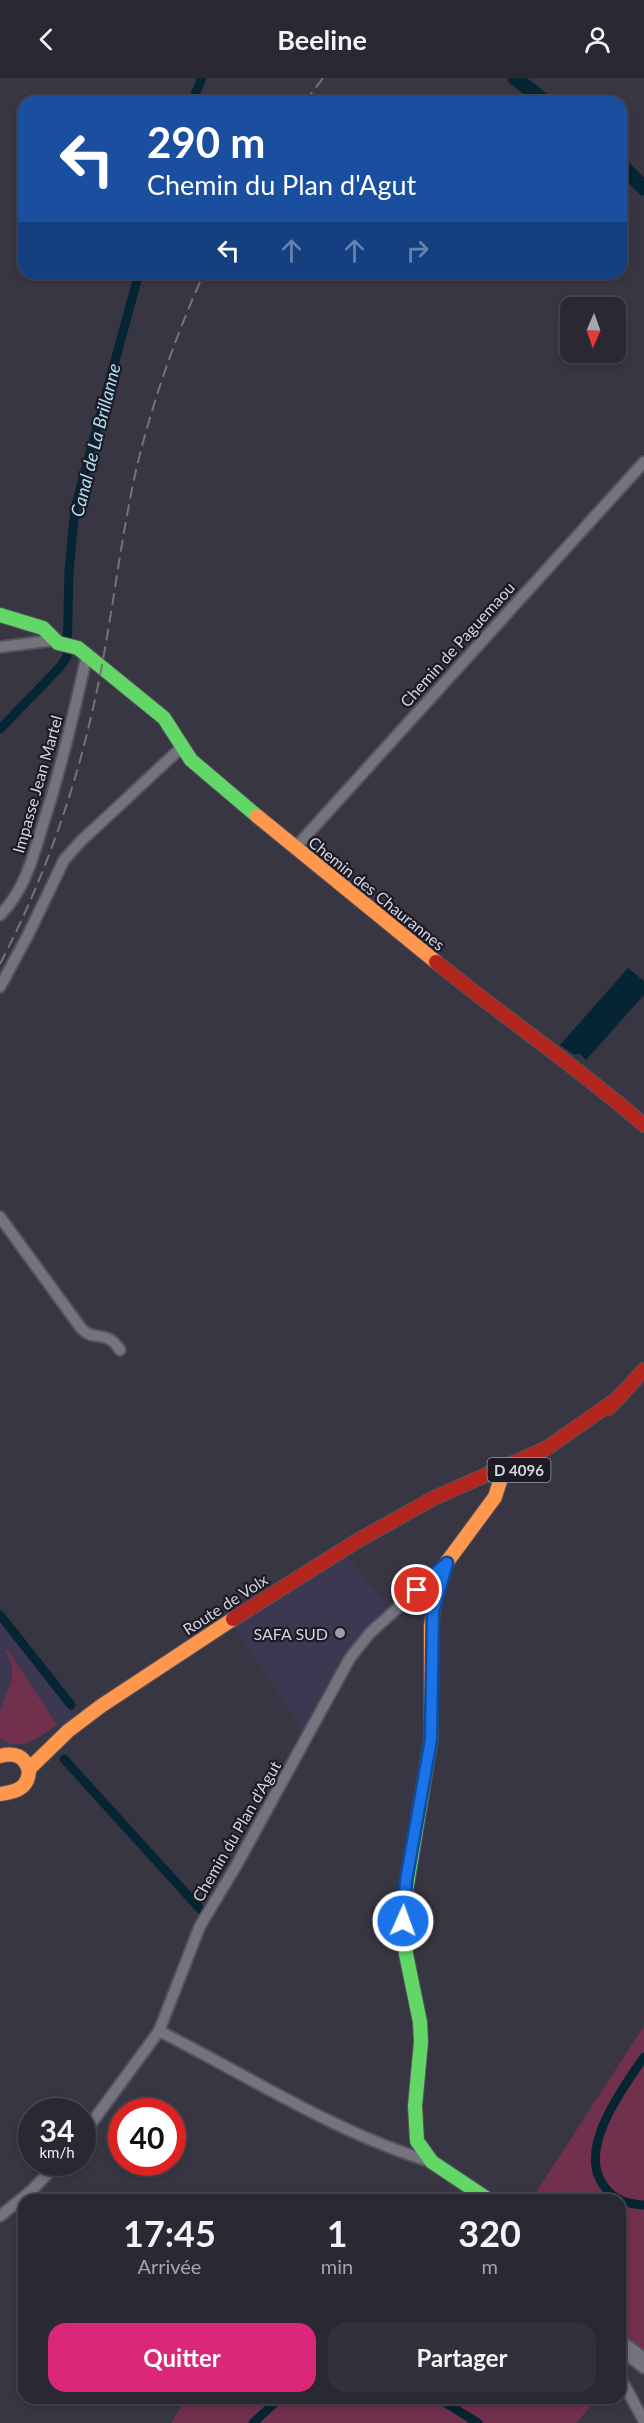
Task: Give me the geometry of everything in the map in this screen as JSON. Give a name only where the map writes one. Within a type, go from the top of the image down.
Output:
[{"type":"street","name":"Chemin de Paguemaou","points":[[295,848],[644,462]]},
{"type":"street","points":[[0,615],[44,628],[64,644]]},
{"type":"street","name":"Chemin des Chaurannes","points":[[64,644],[87,655],[164,718],[199,769],[479,997],[609,1094],[644,1125]]},
{"type":"street","points":[[0,647],[64,644]]},
{"type":"street","name":"Impasse Jean Martel","points":[[0,915],[18,893],[36,849],[59,771],[87,655]]},
{"type":"street","points":[[0,987],[64,860],[81,841],[182,747]]},
{"type":"street","points":[[0,1217],[83,1331],[89,1335],[110,1338],[120,1350]]},
{"type":"street","name":"Route de Volx","points":[[406,1514],[501,1478],[550,1455],[575,1439],[599,1419],[644,1370]]},
{"type":"street","name":"Route de Volx","points":[[19,1756],[68,1731],[142,1678],[357,1541],[434,1498],[547,1448],[617,1400]]},
{"type":"street","points":[[432,2162],[421,2148],[415,2130],[415,2098],[421,2042],[417,2007],[406,1954],[403,1909],[431,1739],[433,1612],[447,1563],[495,1497],[503,1474],[540,1456],[547,1448]]},
{"type":"street","name":"Chemin du Plan d'Agut","points":[[96,2117],[159,2031],[200,1926],[236,1866],[350,1658],[370,1633],[447,1563]]},
{"type":"street","name":"Route de Volx","points":[[3,1792],[14,1792],[24,1786],[28,1781],[29,1769],[68,1731]]},
{"type":"street","points":[[1,1753],[19,1756],[29,1769]]},
{"type":"street","points":[[159,2031],[310,2112],[406,2154],[432,2162],[480,2194]]},
{"type":"street","points":[[27,2194],[45,2176]]},
{"type":"street","points":[[0,2216],[18,2201]]},
{"type":"street","points":[[626,2344],[644,2358]]},
{"type":"street","points":[[626,2354],[644,2368]]},
{"type":"street","points":[[626,2388],[644,2421]]},
{"type":"shaded area","points":[[348,1557],[390,1609],[360,1635],[340,1661],[303,1729],[234,1627],[299,1584]]},
{"type":"shaded area","points":[[0,1620],[75,1716],[30,1743],[4,1748],[0,1753]]},
{"type":"shaded area","points":[[8,1650],[57,1725],[29,1742],[21,1744],[7,1742],[0,1737],[0,1712],[12,1676],[6,1652]]},
{"type":"shaded area","points":[[644,2026],[644,2370],[626,2365],[626,2194],[535,2194]]},
{"type":"shaded area","points":[[183,2404],[593,2404],[576,2423],[171,2423]]},
{"type":"water","points":[[628,968],[644,981],[644,995],[586,1060],[579,1053],[575,1055],[560,1045]]},
{"type":"waterway","name":"Canal de La Brillanne","points":[[194,96],[202,78]]},
{"type":"waterway","points":[[515,78],[538,96]]},
{"type":"waterway","points":[[627,171],[644,188]]},
{"type":"waterway","name":"Canal de La Brillanne","points":[[0,729],[67,657],[69,571],[75,508],[137,279]]},
{"type":"waterway","points":[[0,1615],[71,1705]]},
{"type":"waterway","points":[[64,1759],[202,1911]]},
{"type":"waterway","points":[[611,2194],[604,2186],[597,2171],[595,2155],[599,2138],[615,2102],[644,2057]]},
{"type":"waterway","points":[[626,2202],[644,2205]]},
{"type":"waterway","points":[[253,2423],[274,2404]]},
{"type":"waterway","points":[[448,2404],[478,2423]]},
{"type":"railway","points":[[310,96],[323,78]]},
{"type":"railway","points":[[0,964],[42,874],[74,781],[98,686],[137,466],[166,368],[201,279]]},
{"type":"traffic: fast","points":[[0,615],[43,628],[58,643],[78,648],[164,718],[191,760],[257,816]]},
{"type":"traffic: fast","points":[[431,1722],[431,1739],[403,1909],[406,1954],[420,2022],[421,2042],[415,2106],[417,2141],[432,2162],[480,2194]]},
{"type":"traffic: slow","points":[[257,816],[436,962]]},
{"type":"traffic: slow","points":[[431,1722],[431,1626],[436,1596],[447,1562],[495,1497],[502,1475],[516,1467]]},
{"type":"traffic: slow","points":[[29,1769],[68,1731],[101,1706],[233,1619]]},
{"type":"traffic: slow","points":[[0,1756],[19,1756],[29,1771],[26,1782],[20,1789],[0,1794]]},
{"type":"traffic: jam","points":[[436,962],[644,1125]]},
{"type":"traffic: jam","points":[[609,1408],[644,1370]]},
{"type":"traffic: jam","points":[[233,1619],[357,1541],[434,1498],[547,1448],[617,1399]]},
{"type":"place","name":"SAFA SUD","points":[[340,1633]]},
{"type":"route","points":[[403,1921],[403,1898],[431,1739],[431,1626],[436,1596],[447,1563],[417,1590]]}]
